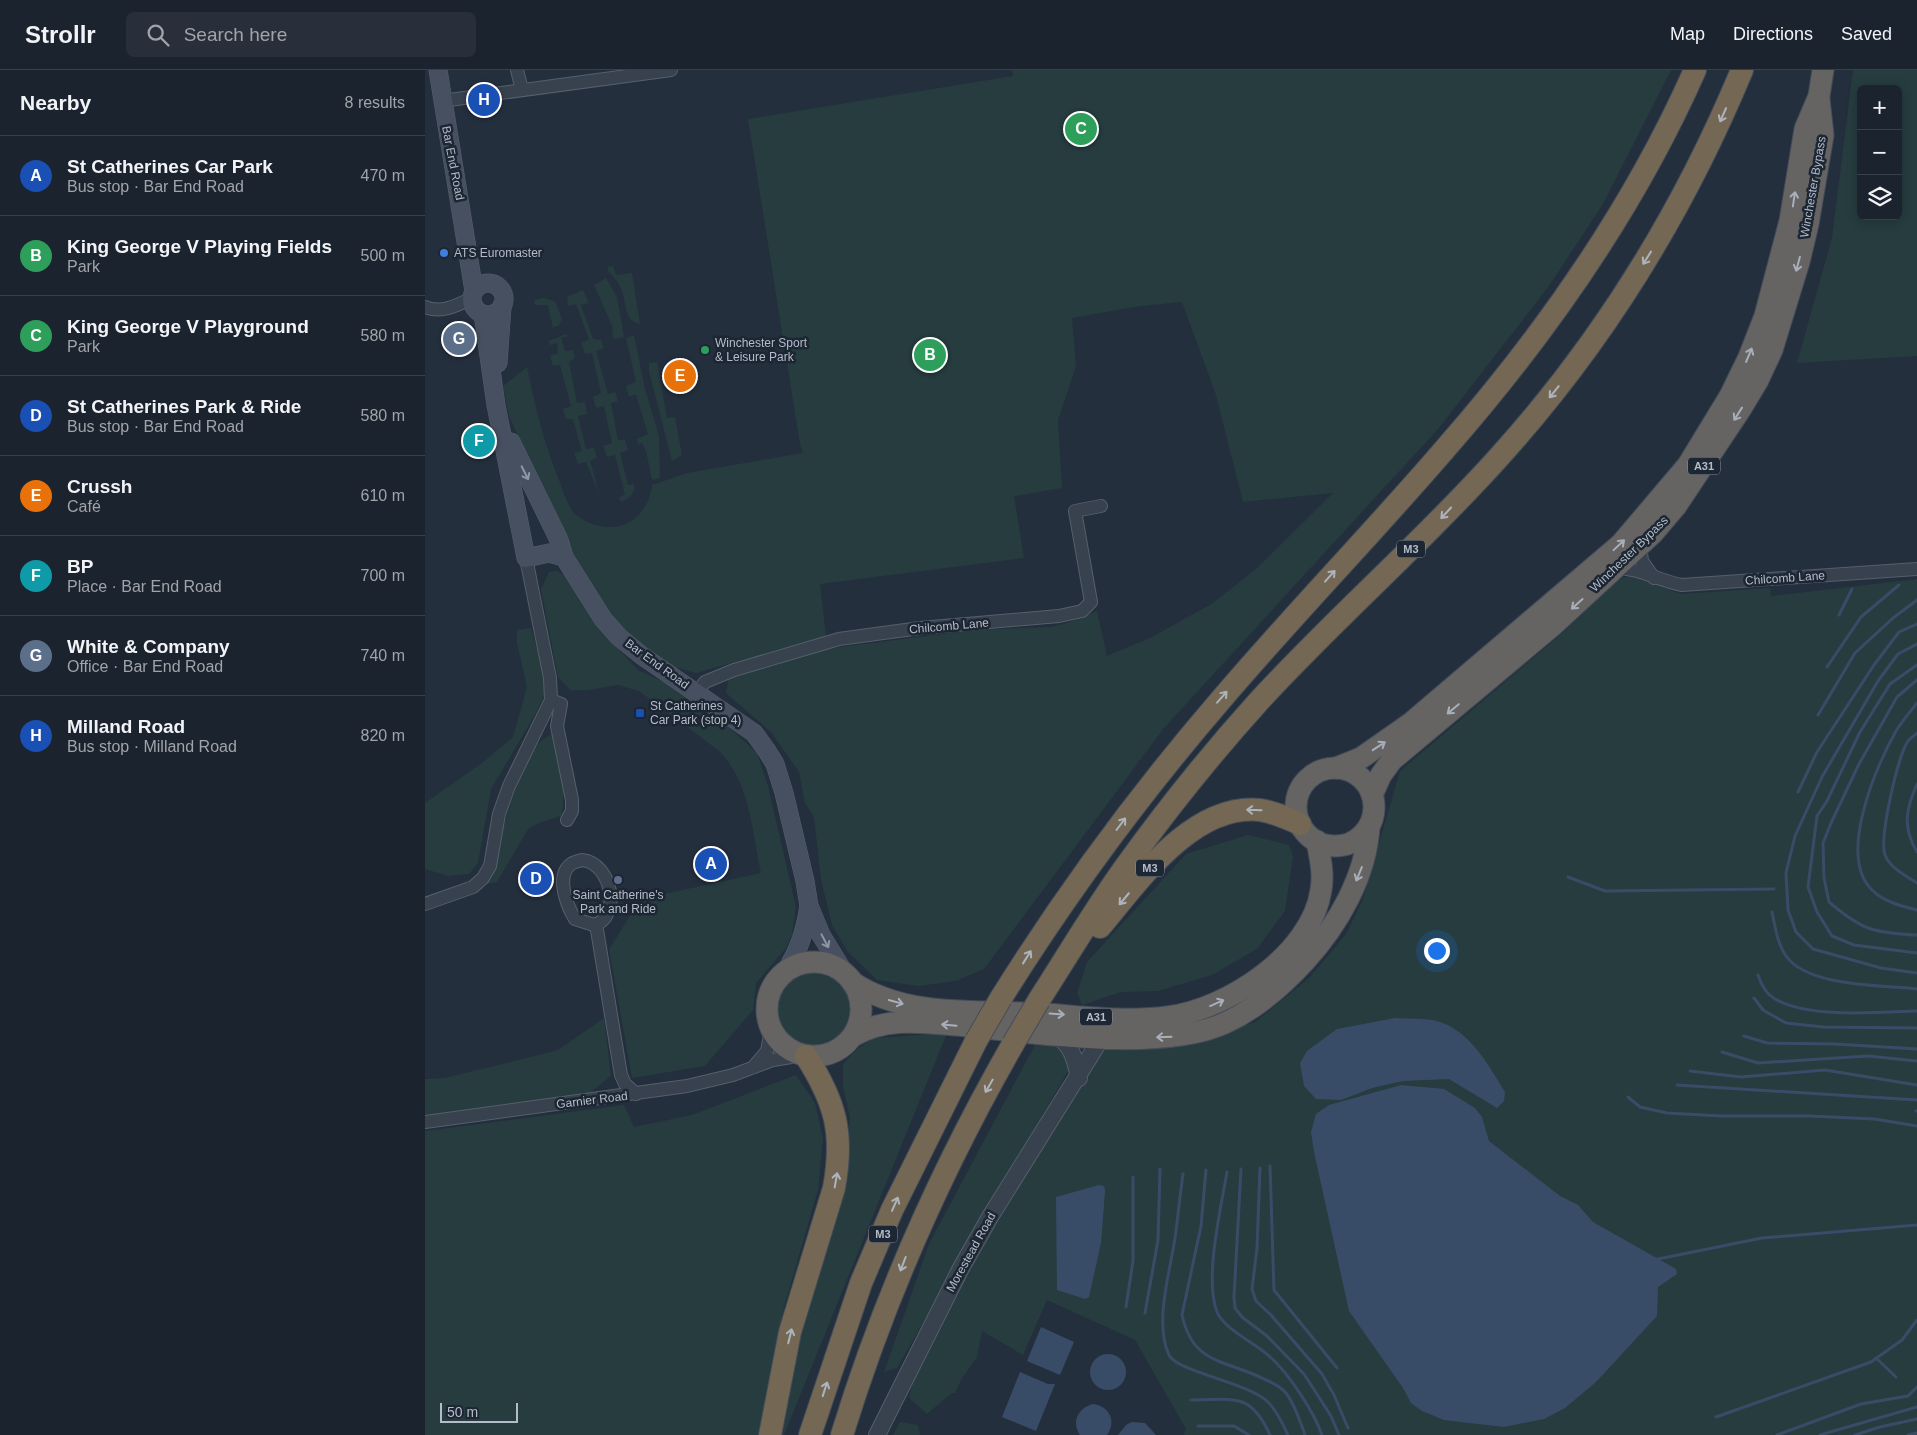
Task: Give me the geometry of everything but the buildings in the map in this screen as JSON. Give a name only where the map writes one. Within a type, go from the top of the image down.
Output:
[{"type":"highway","name":"M3","points":[[810,1435],[858,1292],[892,1210],[976,1041],[1047,926],[1154,779],[1304,604],[1445,449],[1508,372],[1557,307],[1596,250],[1677,111],[1695,70]]},
{"type":"highway","name":"M3","points":[[842,1435],[867,1357],[930,1200],[962,1134],[1039,1000],[1126,865],[1208,760],[1310,648],[1421,540],[1499,458],[1556,390],[1625,292],[1671,218],[1705,153],[1742,70]]},
{"type":"highway","name":"A31","points":[[1819,96],[1823,70]]},
{"type":"highway","name":"Winchester Bypass","points":[[1372,795],[1381,774],[1392,760],[1551,627],[1640,546],[1676,506],[1702,470],[1758,380],[1772,350],[1786,309],[1808,224],[1823,134],[1819,96]]},
{"type":"highway","name":"Winchester Bypass","points":[[1336,768],[1361,758],[1411,723],[1621,544],[1688,465],[1730,396],[1749,357],[1765,316],[1790,221],[1805,129],[1819,96]]},
{"type":"highway","points":[[1336,768],[1358,776],[1372,795],[1373,811],[1369,827],[1351,842],[1328,845],[1317,841],[1307,834],[1300,824],[1296,811],[1297,798],[1302,786],[1311,776],[1323,770],[1336,768]]},
{"type":"highway","name":"M3","points":[[1039,1000],[1146,872],[1164,852],[1187,834],[1205,823],[1227,814],[1246,810],[1261,810],[1300,824]]},
{"type":"highway","name":"A31","points":[[853,1036],[873,1025],[914,1021],[1102,1037],[1172,1037],[1201,1032],[1225,1023],[1272,993],[1316,949],[1347,901],[1367,851],[1369,827]]},
{"type":"highway","name":"A31","points":[[849,978],[879,998],[902,1004],[952,1010],[1138,1019],[1192,1013],[1218,1004],[1260,978],[1301,935],[1316,910],[1321,891],[1323,872],[1317,841]]},
{"type":"highway","points":[[815,962],[831,966],[849,978],[861,1003],[858,1025],[853,1036],[844,1046],[833,1053],[820,1056],[804,1056],[784,1046],[771,1030],[766,1004],[769,992],[785,972],[799,965],[815,962]]},
{"type":"highway","points":[[770,1435],[790,1332],[834,1188],[838,1168],[839,1139],[831,1102],[804,1056]]},
{"type":"main road","name":"Bar End Road","points":[[438,70],[442,101],[526,558]]},
{"type":"main road","points":[[497,286],[502,291],[504,297],[502,306],[496,313],[479,299],[497,286]]},
{"type":"main road","name":"Bar End Road","points":[[494,383],[502,306]]},
{"type":"main road","name":"Bar End Road","points":[[502,430],[511,443],[559,540],[564,557],[603,619],[619,637],[648,660],[754,733],[775,764],[784,793],[809,906],[821,935],[849,978]]},
{"type":"main road","points":[[526,558],[549,554],[564,557]]},
{"type":"main road","name":"Bar End Road","points":[[785,972],[795,956],[805,930],[809,906]]},
{"type":"street","points":[[517,70],[522,90]]},
{"type":"street","points":[[442,101],[671,70]]},
{"type":"street","points":[[425,307],[441,309],[479,299]]},
{"type":"street","name":"Chilcomb Lane","points":[[697,692],[705,682],[733,670],[839,639],[920,628],[1059,616],[1082,611],[1091,602],[1075,511],[1101,506]]},
{"type":"street","points":[[1640,546],[1642,561],[1653,578]]},
{"type":"street","name":"Bar End Road","points":[[425,904],[473,887],[483,878],[491,866],[499,814],[509,786],[556,702],[526,558]]},
{"type":"street","name":"Chilcomb Lane","points":[[1616,568],[1638,570],[1653,578],[1682,585],[1706,585],[1917,569]]},
{"type":"street","points":[[556,702],[557,726],[572,800],[571,811],[567,820]]},
{"type":"street","points":[[582,860],[591,860],[599,866],[603,871],[608,888],[610,898],[609,912],[605,919],[596,924],[583,923],[575,919],[565,895],[565,873],[571,864],[582,860]]},
{"type":"street","points":[[596,924],[621,1075],[625,1084],[636,1094]]},
{"type":"street","points":[[755,1065],[767,1051],[771,1030]]},
{"type":"street","points":[[1055,1034],[1066,1042],[1075,1056],[1079,1078]]},
{"type":"street","name":"Morestead Road","points":[[877,1435],[957,1276],[990,1217],[1079,1078],[1102,1037]]},
{"type":"street","name":"Garnier Road","points":[[425,1122],[636,1094],[709,1082],[733,1075],[755,1065],[804,1056]]},
{"type":"green space","points":[[1012,70],[1671,70],[1603,204],[1549,286],[1438,429],[1164,728],[984,969],[956,981],[918,986],[877,980],[848,952],[832,925],[821,880],[814,817],[805,803],[799,772],[771,732],[726,693],[729,678],[793,653],[973,630],[1052,627],[1097,611],[1107,656],[1150,638],[1213,603],[1256,569],[1333,493],[1243,502],[1216,395],[1182,302],[1140,306],[1072,318],[1076,366],[1058,420],[1062,488],[1014,496],[1024,558],[820,584],[826,636],[696,673],[674,667],[638,645],[605,613],[568,548],[509,416],[503,386],[527,367],[544,439],[567,501],[578,517],[598,526],[620,526],[631,521],[644,508],[650,496],[652,485],[687,473],[803,453],[748,119],[1013,76]]},
{"type":"green space","points":[[1853,70],[1917,70],[1917,356],[1797,363],[1832,238]]},
{"type":"green space","points":[[613,266],[616,275],[632,273],[640,324],[628,315],[621,288],[608,271],[608,267]]},
{"type":"green space","points":[[606,278],[617,297],[624,337],[614,339],[613,328],[594,285]]},
{"type":"green space","points":[[583,290],[589,303],[581,305],[593,339],[601,340],[604,348],[596,351],[608,394],[615,392],[618,401],[611,403],[618,440],[625,440],[628,450],[620,453],[628,485],[634,484],[634,490],[627,499],[621,502],[619,498],[625,494],[615,455],[607,457],[603,446],[612,443],[604,406],[596,408],[593,397],[601,393],[592,353],[585,354],[581,343],[589,339],[576,304],[568,306],[567,297]]},
{"type":"green space","points":[[544,298],[555,301],[562,319],[559,325],[553,328],[548,305],[535,305],[534,300]]},
{"type":"green space","points":[[566,334],[568,336],[561,338],[565,351],[573,350],[575,358],[569,362],[577,403],[585,402],[587,414],[578,416],[586,449],[594,448],[597,458],[590,461],[600,496],[586,462],[578,464],[574,453],[582,451],[573,419],[566,419],[563,409],[571,406],[560,365],[553,366],[550,356],[558,353],[557,343],[549,345],[549,341]]},
{"type":"green space","points":[[634,335],[645,389],[659,436],[660,478],[652,480],[646,451],[642,443],[638,444],[637,439],[648,434],[636,395],[629,396],[626,386],[636,382],[626,338]]},
{"type":"green space","points":[[657,362],[667,418],[675,417],[682,455],[672,461],[649,371],[649,363]]},
{"type":"green space","points":[[557,571],[568,577],[602,631],[638,670],[675,687],[712,712],[757,753],[768,786],[796,907],[792,935],[786,948],[756,983],[753,1010],[705,1066],[632,1078],[609,949],[641,899],[761,873],[748,807],[737,776],[729,762],[718,750],[639,691],[618,685],[588,690],[570,690],[558,677],[541,589],[549,572]]},
{"type":"green space","points":[[1631,575],[1681,594],[1770,588],[1771,596],[1917,579],[1917,1435],[1184,1435],[1186,1429],[1135,1340],[1047,1300],[1023,1355],[982,1331],[977,1357],[961,1380],[955,1393],[952,1393],[927,1414],[909,1398],[912,1384],[967,1272],[1106,1045],[1228,1031],[1255,1022],[1308,979],[1346,934],[1363,899],[1400,771],[1558,637],[1616,581]]},
{"type":"green space","points":[[531,628],[548,687],[536,713],[491,789],[478,863],[469,874],[448,876],[425,869],[425,803],[482,763],[513,737],[527,687],[517,643],[517,630]]},
{"type":"green space","points":[[552,734],[563,785],[561,816],[539,823],[528,829],[497,882],[479,885],[500,839],[514,792],[526,763],[533,750],[542,740]]},
{"type":"green space","points":[[1248,835],[1289,845],[1293,856],[1285,911],[1257,949],[1212,975],[1158,991],[1121,992],[1082,1005],[1077,993],[1087,962],[1186,854]]},
{"type":"green space","points":[[815,972],[829,975],[842,983],[850,996],[853,1010],[850,1024],[842,1037],[829,1045],[815,1048],[801,1045],[788,1037],[780,1024],[777,1010],[780,996],[788,983],[801,975]]},
{"type":"green space","points":[[604,1018],[611,1076],[588,1094],[425,1119],[425,1079],[445,1078],[558,1050]]},
{"type":"green space","points":[[947,1033],[784,1435],[780,1435],[789,1368],[846,1183],[850,1118],[843,1086],[843,1064],[857,1049],[874,1038]]},
{"type":"green space","points":[[1037,1041],[1056,1041],[1068,1060],[1068,1071],[897,1368],[884,1372],[929,1244]]},
{"type":"green space","points":[[796,1075],[815,1103],[823,1139],[818,1190],[784,1307],[759,1435],[425,1435],[425,1131],[624,1105],[634,1127],[692,1115]]},
{"type":"green space","points":[[900,1422],[918,1425],[920,1435],[893,1435]]},
{"type":"water","points":[[1395,1018],[1437,1021],[1459,1032],[1485,1060],[1505,1092],[1504,1101],[1497,1108],[1449,1079],[1403,1081],[1372,1088],[1341,1100],[1316,1099],[1304,1086],[1300,1063],[1307,1051],[1337,1029]]},
{"type":"water","points":[[1401,1085],[1444,1089],[1475,1108],[1482,1117],[1489,1141],[1560,1196],[1578,1205],[1593,1222],[1676,1269],[1677,1274],[1658,1287],[1657,1316],[1596,1382],[1565,1408],[1544,1419],[1504,1427],[1444,1420],[1422,1411],[1411,1403],[1403,1388],[1349,1311],[1311,1132],[1316,1114],[1329,1105]]},
{"type":"water","points":[[1099,1185],[1104,1186],[1105,1191],[1101,1243],[1089,1297],[1085,1299],[1057,1290],[1056,1197]]},
{"type":"water","points":[[1041,1327],[1074,1342],[1060,1375],[1027,1361]]},
{"type":"water","points":[[1108,1354],[1121,1359],[1126,1372],[1121,1385],[1108,1390],[1095,1385],[1090,1372],[1095,1359]]},
{"type":"water","points":[[1020,1372],[1048,1384],[1055,1384],[1036,1431],[1002,1417]]},
{"type":"water","points":[[1093,1404],[1099,1405],[1110,1415],[1111,1425],[1107,1435],[1080,1435],[1077,1430],[1077,1416],[1083,1409]]},
{"type":"water","points":[[1132,1422],[1145,1423],[1156,1435],[1118,1435],[1126,1425]]},
{"type":"waterway","points":[[1827,667],[1861,617],[1899,585]]},
{"type":"waterway","points":[[1839,615],[1852,589]]},
{"type":"waterway","points":[[1818,715],[1855,653],[1893,618],[1917,600]]},
{"type":"waterway","points":[[1798,792],[1817,752],[1874,665],[1899,632],[1917,624]]},
{"type":"waterway","points":[[1917,644],[1898,654],[1878,681],[1822,777],[1795,836],[1786,873],[1788,910],[1796,932],[1813,949],[1881,968],[1917,973]]},
{"type":"waterway","points":[[1917,665],[1890,684],[1860,732],[1827,801],[1817,816],[1808,887],[1817,912],[1832,936],[1854,945],[1917,953]]},
{"type":"waterway","points":[[1917,680],[1897,697],[1859,764],[1823,843],[1824,878],[1829,902],[1850,919],[1869,928],[1889,933],[1917,935]]},
{"type":"waterway","points":[[1917,703],[1896,731],[1870,788],[1863,811],[1858,856],[1862,875],[1872,890],[1887,901],[1917,910]]},
{"type":"waterway","points":[[1917,733],[1908,741],[1899,762],[1887,815],[1884,846],[1887,860],[1917,883]]},
{"type":"waterway","points":[[1917,784],[1910,802],[1907,818],[1909,834],[1917,852]]},
{"type":"waterway","points":[[1568,877],[1605,891],[1774,889]]},
{"type":"waterway","points":[[1772,912],[1780,946],[1786,956],[1796,966],[1811,974],[1846,983],[1917,989]]},
{"type":"waterway","points":[[1758,975],[1764,989],[1772,997],[1790,1005],[1807,1009],[1845,1013],[1917,1011]]},
{"type":"waterway","points":[[1754,998],[1763,1010],[1786,1023],[1823,1027],[1917,1028]]},
{"type":"waterway","points":[[1744,1036],[1767,1043],[1835,1044],[1917,1049]]},
{"type":"waterway","points":[[1722,1052],[1758,1063],[1868,1056],[1917,1061]]},
{"type":"waterway","points":[[1690,1071],[1741,1077],[1825,1070],[1917,1085]]},
{"type":"waterway","points":[[1677,1085],[1917,1100]]},
{"type":"waterway","points":[[1628,1097],[1640,1107],[1667,1113],[1875,1119],[1917,1126]]},
{"type":"waterway","points":[[1270,1166],[1274,1290],[1337,1368]]},
{"type":"waterway","points":[[1260,1168],[1257,1248],[1252,1289],[1256,1301],[1271,1315],[1322,1374],[1334,1395],[1348,1428]]},
{"type":"waterway","points":[[1145,1313],[1158,1240],[1160,1169]]},
{"type":"waterway","points":[[1241,1169],[1235,1308],[1242,1317],[1267,1336],[1304,1374],[1331,1416],[1339,1435]]},
{"type":"waterway","points":[[1206,1170],[1201,1226],[1182,1315],[1187,1331],[1202,1352],[1223,1363],[1267,1380],[1284,1391],[1295,1408],[1305,1435]]},
{"type":"waterway","points":[[1227,1172],[1213,1263],[1213,1298],[1217,1312],[1226,1324],[1263,1351],[1284,1372],[1307,1404],[1322,1435]]},
{"type":"waterway","points":[[1183,1174],[1163,1313],[1163,1328],[1169,1355],[1185,1367],[1258,1395],[1274,1409],[1288,1435]]},
{"type":"waterway","points":[[1126,1307],[1133,1261],[1133,1177]]},
{"type":"waterway","points":[[1658,1259],[1762,1238],[1917,1225]]},
{"type":"waterway","points":[[1716,1417],[1871,1362],[1902,1340],[1917,1320]]},
{"type":"waterway","points":[[1876,1358],[1896,1377]]},
{"type":"waterway","points":[[1777,1435],[1861,1404],[1908,1396],[1917,1387]]},
{"type":"waterway","points":[[1191,1400],[1229,1399],[1239,1401],[1255,1411],[1270,1435]]},
{"type":"waterway","points":[[1820,1435],[1917,1407]]},
{"type":"waterway","points":[[1855,1435],[1917,1419]]},
{"type":"waterway","points":[[1198,1426],[1234,1426],[1249,1435]]},
{"type":"waterway","points":[[1908,1435],[1917,1433]]},
{"type":"place","name":"Milland Road","points":[[484,100]]},
{"type":"place","name":"King George V Playground","points":[[1081,129]]},
{"type":"place","name":"ATS Euromaster","points":[[444,253]]},
{"type":"place","name":"White & Company","points":[[459,339]]},
{"type":"place","name":"Winchester Sport & Leisure Park","points":[[705,350]]},
{"type":"place","name":"King George V Playing Fields","points":[[930,355]]},
{"type":"place","name":"Crussh","points":[[680,376]]},
{"type":"place","name":"BP","points":[[479,441]]},
{"type":"place","name":"St Catherines Car Park (stop 4)","points":[[640,713]]},
{"type":"place","name":"St Catherines Car Park","points":[[711,864]]},
{"type":"place","name":"St Catherines Park & Ride","points":[[536,879]]},
{"type":"place","name":"Saint Catherine's Park and Ride","points":[[618,880]]}]
